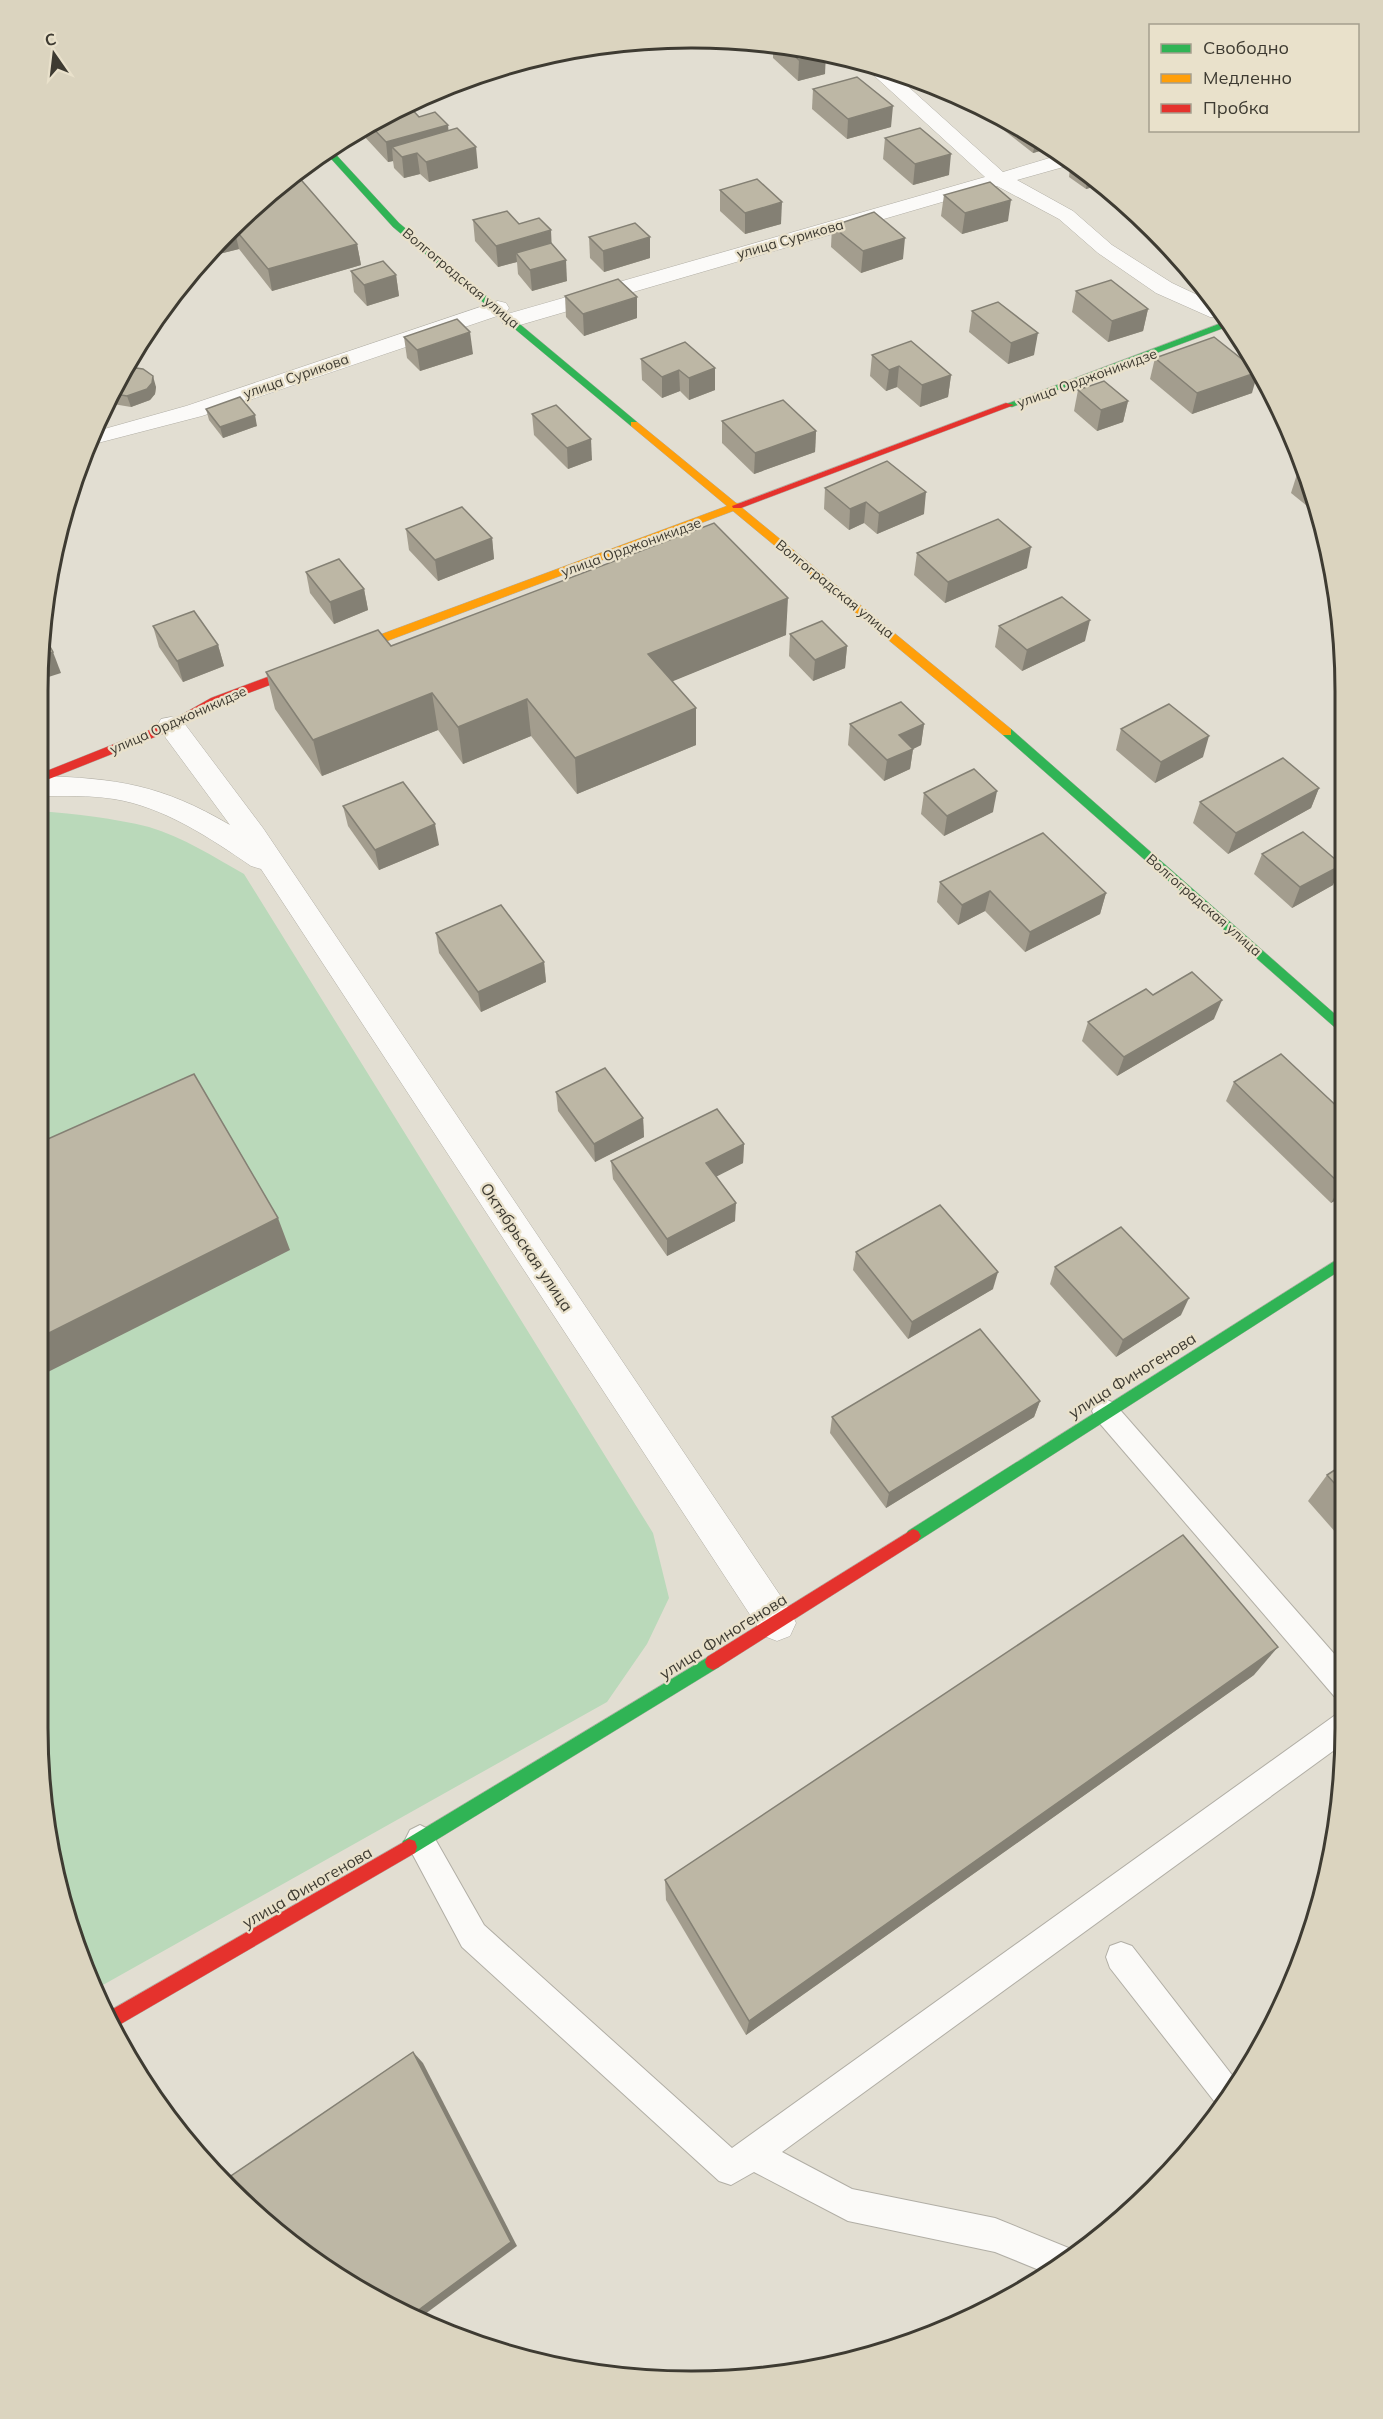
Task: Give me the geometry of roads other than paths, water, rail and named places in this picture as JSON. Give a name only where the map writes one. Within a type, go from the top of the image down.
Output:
[{"type":"street","points":[[890,80],[998,178],[1066,215],[1105,249],[1164,288],[1207,307]]},
{"type":"street","name":"Волгоградская улица","points":[[333,157],[396,225],[736,509],[969,699],[1335,1021]]},
{"type":"street","name":"улица Сурикова","points":[[101,437],[194,411],[505,314],[1057,162]]},
{"type":"street","name":"улица Орджоникидзе","points":[[48,774],[171,726],[215,701],[736,509],[1221,326]]},
{"type":"street","name":"Октябрьская улица","points":[[171,726],[277,870],[777,1623]]},
{"type":"street","name":"Октябрьская улица","points":[[48,787],[122,791],[157,802],[234,840],[277,870]]},
{"type":"street","name":"улица Финогенова","points":[[117,2017],[420,1840],[777,1623],[1105,1411],[1335,1267]]},
{"type":"lane","points":[[1105,1411],[1335,1676]]},
{"type":"lane","points":[[420,1840],[473,1936],[731,2169],[1335,1733]]},
{"type":"lane","points":[[1121,1957],[1224,2090]]},
{"type":"lane","points":[[754,2154],[848,2205],[995,2235],[1055,2259]]}]
